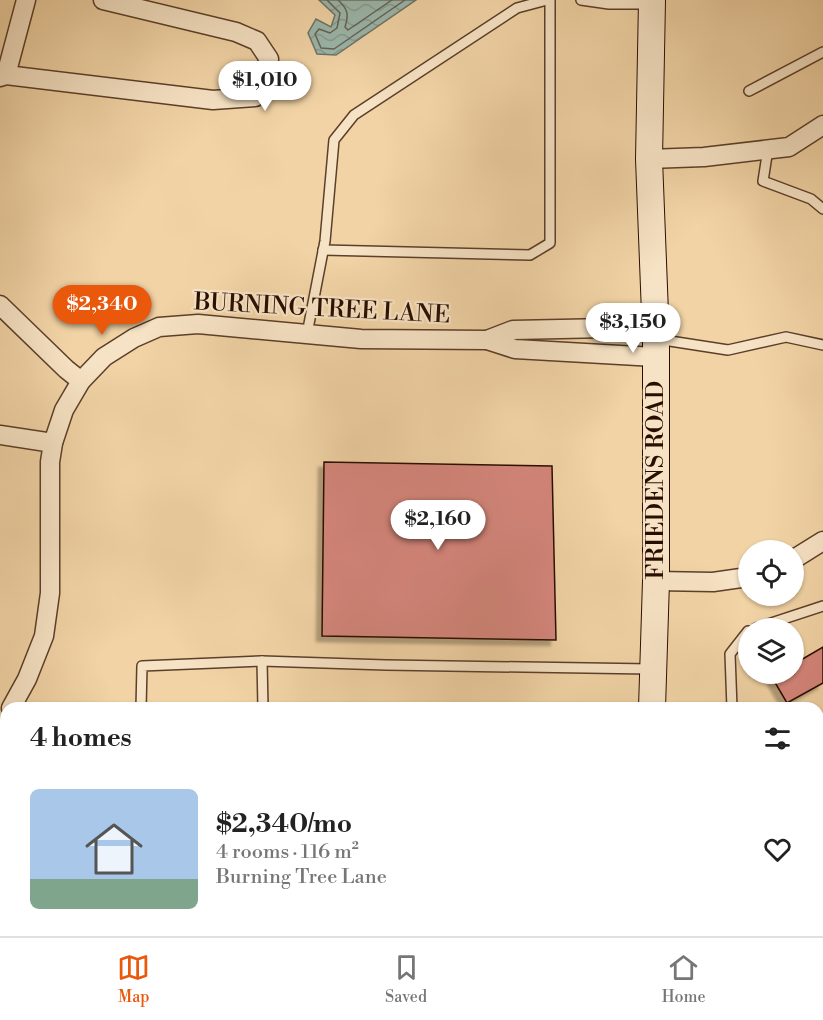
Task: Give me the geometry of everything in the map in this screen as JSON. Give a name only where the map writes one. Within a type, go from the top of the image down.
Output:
[{"type":"main road","name":"FRIEDENS ROAD","points":[[652,2],[649,159],[655,341],[657,581],[652,702]]},
{"type":"street","points":[[26,0],[3,76],[213,100],[255,96],[269,59],[257,40],[236,32],[103,0]]},
{"type":"street","points":[[649,159],[704,157],[789,147],[823,125]]},
{"type":"street","points":[[0,305],[81,381]]},
{"type":"street","name":"BURNING TREE LANE","points":[[14,702],[27,679],[44,636],[50,593],[50,462],[53,443],[64,410],[81,381],[104,357],[134,338],[159,327],[198,324],[361,339],[488,340],[515,349],[655,341]]},
{"type":"street","name":"BURNING TREE LANE","points":[[488,340],[513,330],[655,341]]},
{"type":"street","points":[[0,435],[53,443]]},
{"type":"street","points":[[804,553],[823,541]]},
{"type":"street","points":[[657,581],[713,582],[738,578]]},
{"type":"lane","points":[[307,334],[323,250],[334,141],[354,115],[517,8],[549,0],[550,243],[530,255],[323,250]]},
{"type":"lane","points":[[581,0],[609,3],[652,2]]},
{"type":"lane","points":[[749,92],[823,52]]},
{"type":"lane","points":[[768,149],[763,181],[812,199],[823,209]]},
{"type":"lane","points":[[655,341],[728,350],[786,337],[823,345]]},
{"type":"lane","points":[[786,618],[823,606]]},
{"type":"lane","points":[[732,702],[730,654],[738,644]]},
{"type":"lane","points":[[141,702],[141,666],[262,661],[653,669]]},
{"type":"lane","points":[[262,661],[263,702]]},
{"type":"water","points":[[319,0],[416,0],[336,55],[317,54],[308,33],[316,19],[331,27],[335,15]]},
{"type":"building","points":[[324,462],[552,466],[556,640],[322,636]]},
{"type":"building","points":[[823,647],[823,683],[786,702],[776,684],[804,684],[804,658]]}]
